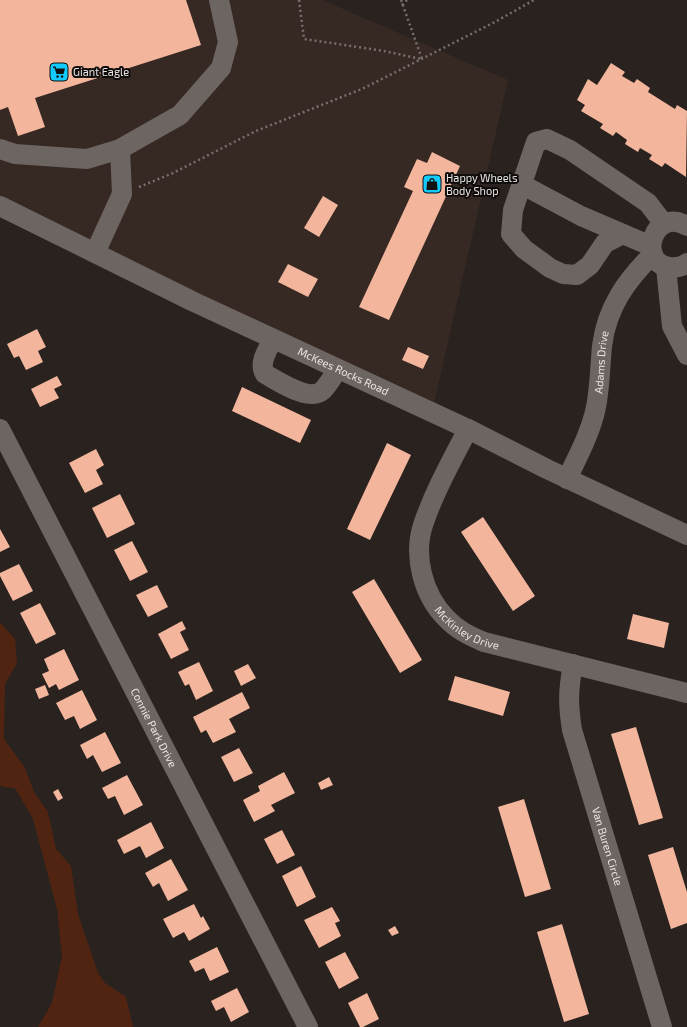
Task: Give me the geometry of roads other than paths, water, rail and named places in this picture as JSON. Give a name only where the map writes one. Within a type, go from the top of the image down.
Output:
[{"type":"street","points":[[0,149],[15,154],[87,159],[120,149],[180,115],[221,68],[228,42],[219,0]]},
{"type":"street","points":[[623,234],[605,243],[590,265],[577,275],[563,274],[550,268],[524,249],[511,234],[513,210],[536,142],[547,139],[570,150],[648,203],[664,224],[673,222],[682,223],[687,226]]},
{"type":"street","points":[[95,253],[122,194],[120,149]]},
{"type":"street","points":[[521,184],[581,216],[623,234],[675,268],[687,264]]},
{"type":"street","name":"McKees Rocks Road","points":[[0,206],[194,302],[468,429],[567,479],[687,536]]},
{"type":"street","name":"Adams Drive","points":[[567,479],[583,445],[595,410],[599,391],[602,345],[609,317],[620,292],[637,270],[657,256],[652,237],[657,229],[664,224]]},
{"type":"street","points":[[657,256],[672,326],[687,355]]},
{"type":"street","points":[[273,339],[262,363],[262,370],[265,374],[304,393],[312,394],[322,391],[338,369]]},
{"type":"street","name":"Connie Park Drive","points":[[0,429],[308,1027]]},
{"type":"street","name":"McKinley Drive","points":[[468,429],[422,526],[418,554],[423,578],[432,600],[445,618],[465,634],[484,642],[687,692]]},
{"type":"street","name":"Van Buren Circle","points":[[573,664],[568,688],[568,708],[572,730],[662,1027]]},
{"type":"place","name":"Giant Eagle","points":[[59,72]]},
{"type":"place","name":"Happy Wheels Body Shop","points":[[432,184]]}]
